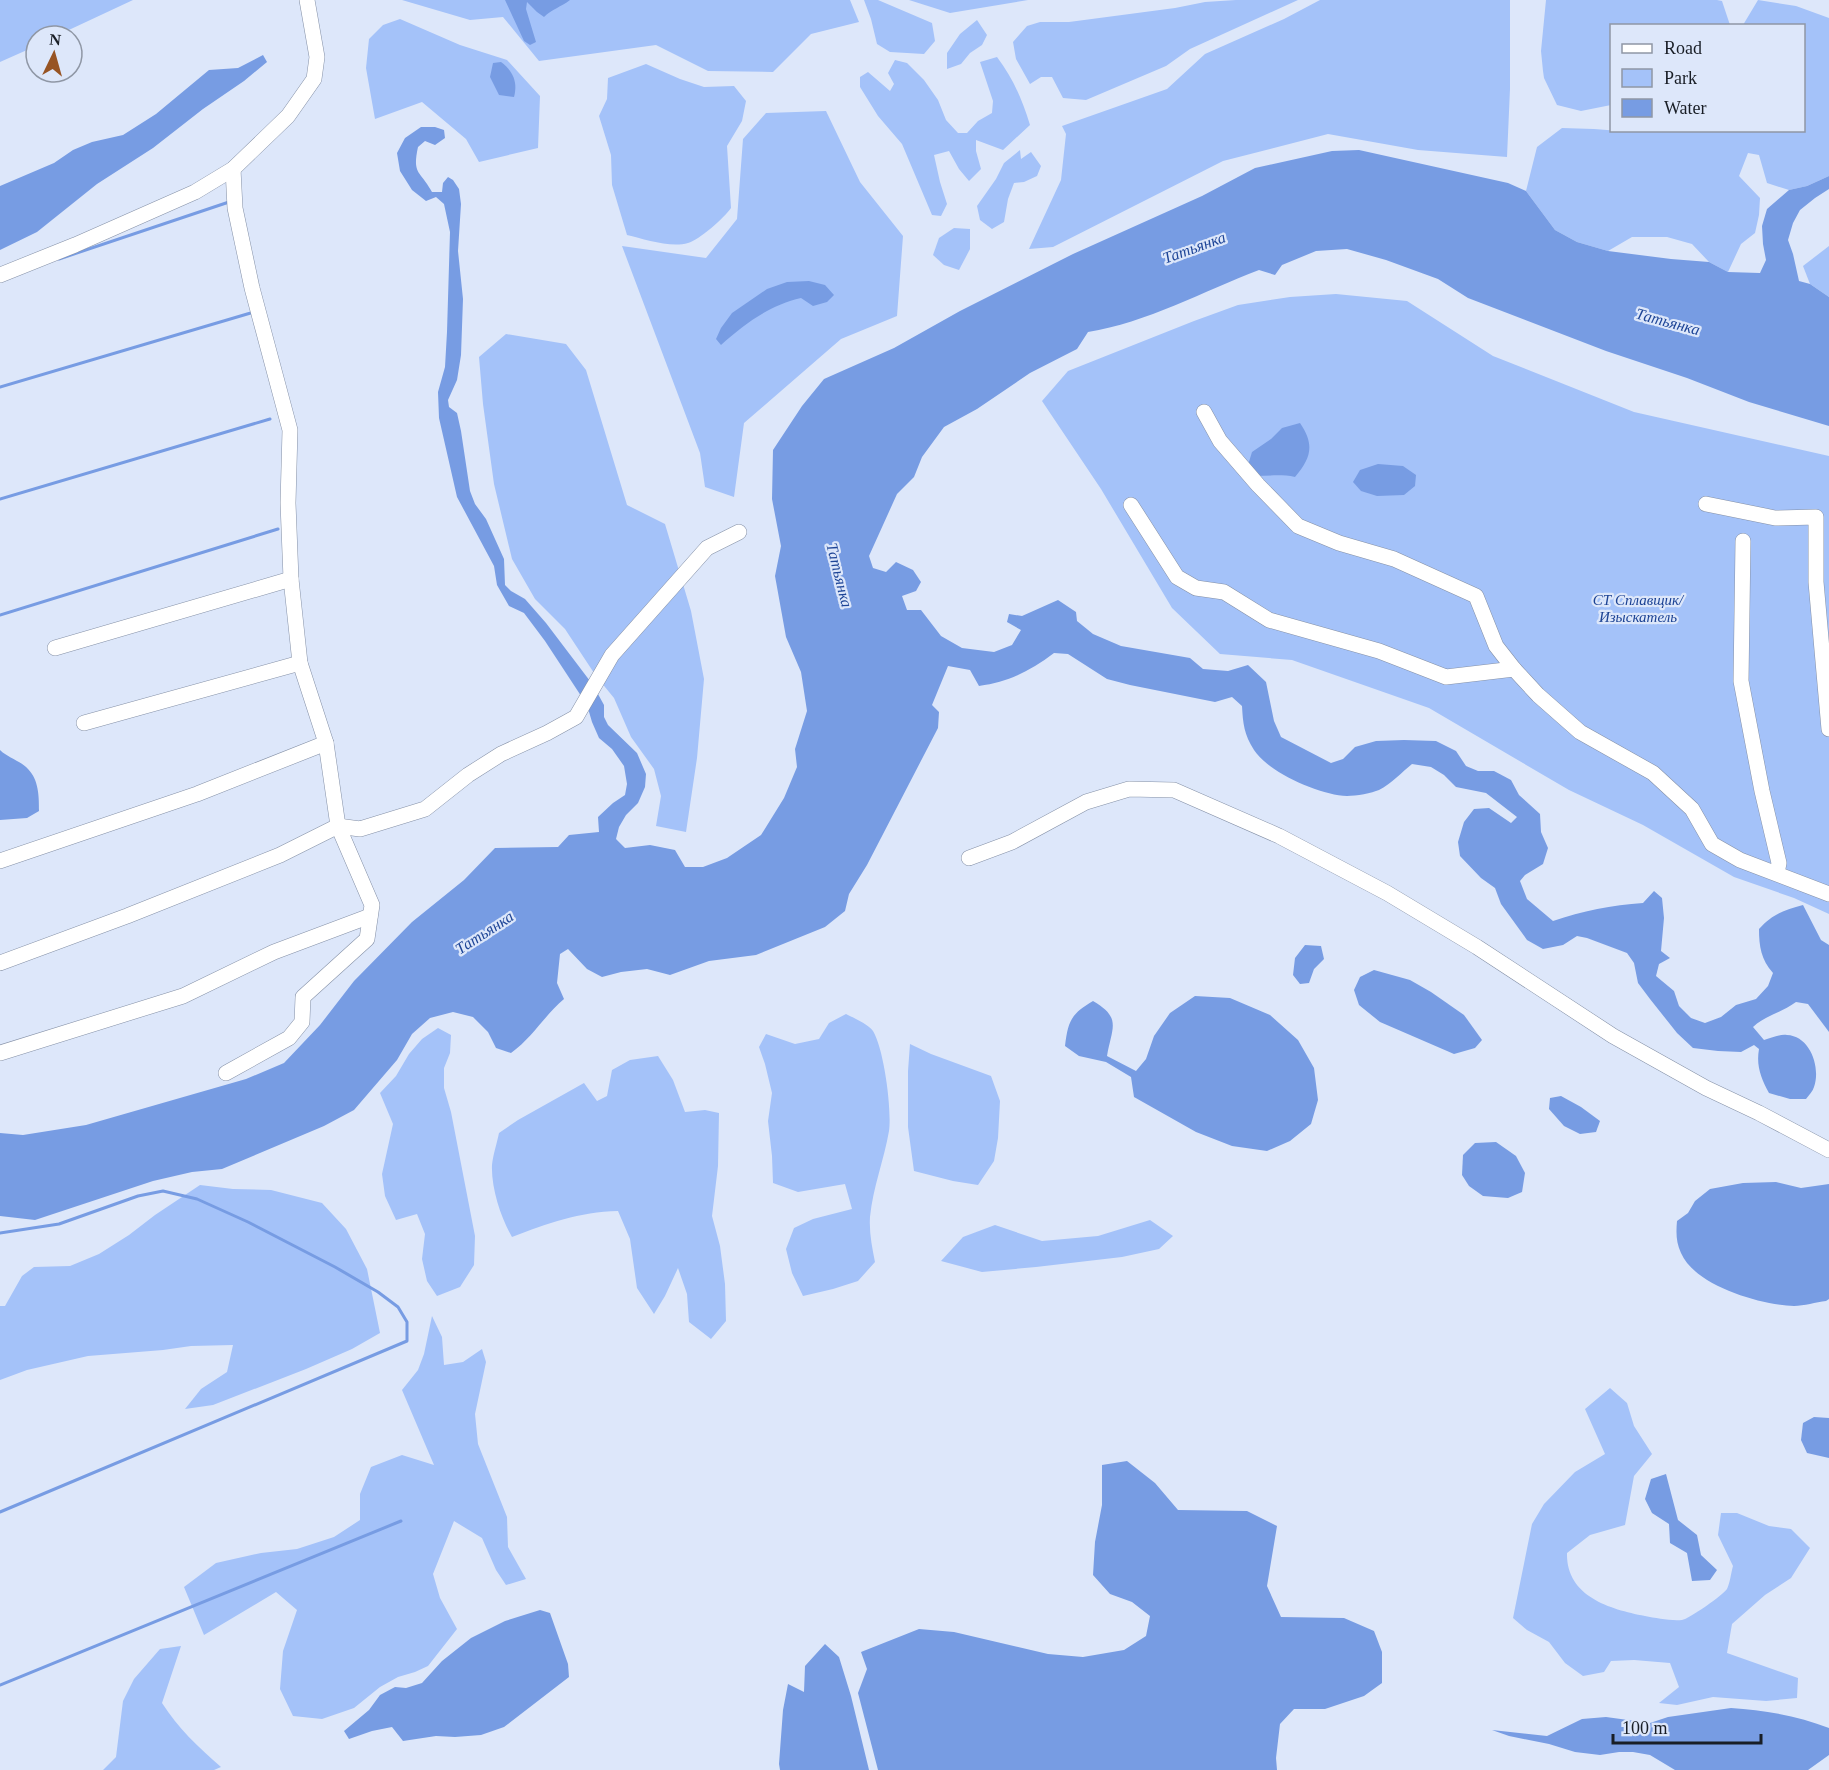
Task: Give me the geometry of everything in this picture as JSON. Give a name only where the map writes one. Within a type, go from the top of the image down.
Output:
[{"type":"street","points":[[0,275],[195,192],[233,169],[288,116],[314,80],[317,57],[307,0]]},
{"type":"street","points":[[226,1073],[289,1038],[302,1022],[303,997],[367,939],[372,906],[339,826],[326,743],[300,663],[291,579],[288,503],[290,430],[250,277],[235,208],[233,169]]},
{"type":"street","points":[[1204,412],[1220,441],[1298,526],[1339,543],[1394,559],[1476,596],[1496,646],[1538,695],[1580,732],[1653,773],[1692,809],[1712,844],[1740,860],[1829,894]]},
{"type":"street","points":[[1706,504],[1775,518],[1816,516],[1816,582],[1829,729]]},
{"type":"street","points":[[1131,505],[1178,577],[1196,588],[1224,592],[1269,620],[1378,651],[1446,677],[1514,669]]},
{"type":"street","points":[[0,963],[127,916],[269,859],[339,826],[360,829],[424,809],[468,775],[501,754],[576,717],[612,655],[707,548],[739,532]]},
{"type":"street","points":[[1743,541],[1741,681],[1762,791],[1779,864],[1777,873]]},
{"type":"street","points":[[55,648],[291,579]]},
{"type":"street","points":[[84,723],[300,663]]},
{"type":"street","points":[[0,861],[198,794],[326,743]]},
{"type":"street","points":[[969,858],[1012,842],[1086,802],[1129,789],[1174,790],[1279,836],[1387,893],[1477,946],[1613,1036],[1706,1088],[1829,1150]]},
{"type":"street","points":[[0,1053],[183,996],[274,952],[370,916]]},
{"type":"green space","points":[[0,0],[133,0],[82,24],[24,24],[24,51],[0,62]]},
{"type":"green space","points":[[402,0],[850,0],[859,22],[811,34],[773,72],[708,71],[656,45],[539,61],[503,17],[470,20]]},
{"type":"green space","points":[[864,0],[878,0],[932,23],[935,41],[924,54],[890,52],[877,44]]},
{"type":"green space","points":[[909,0],[1028,0],[950,13]]},
{"type":"green space","points":[[1298,0],[1190,49],[1166,66],[1086,100],[1063,98],[1052,77],[1041,77],[1030,84],[1016,59],[1013,42],[1027,26],[1040,22],[1069,22],[1205,2]]},
{"type":"green space","points":[[1320,0],[1510,0],[1507,157],[1418,150],[1328,134],[1223,161],[1053,247],[1029,249],[1061,180],[1066,134],[1062,126],[1167,89],[1205,54],[1284,19]]},
{"type":"green space","points":[[1546,0],[1717,0],[1722,1],[1730,24],[1610,24],[1610,105],[1581,111],[1557,105],[1544,78],[1541,51]]},
{"type":"green space","points":[[1758,0],[1796,6],[1829,18],[1829,176],[1807,186],[1789,190],[1767,183],[1759,155],[1748,153],[1739,176],[1760,198],[1759,215],[1755,233],[1741,244],[1728,272],[1709,262],[1692,244],[1667,237],[1632,237],[1608,251],[1577,242],[1555,230],[1526,191],[1537,147],[1562,128],[1610,132],[1805,132],[1805,24],[1744,24]]},
{"type":"green space","points":[[400,19],[460,45],[507,60],[540,96],[538,148],[479,162],[466,139],[422,102],[375,119],[366,68],[369,39],[383,25]]},
{"type":"green space","points":[[977,20],[987,35],[982,45],[970,53],[961,64],[947,69],[947,53],[960,34]]},
{"type":"green space","points":[[997,57],[1016,89],[1030,125],[1003,150],[976,140],[976,151],[981,169],[969,181],[949,151],[934,155],[947,204],[941,216],[932,215],[902,144],[878,116],[860,87],[860,77],[868,72],[890,91],[894,84],[888,73],[895,60],[907,63],[924,80],[938,100],[946,120],[958,133],[967,133],[978,121],[992,113],[993,101],[980,62]]},
{"type":"green space","points":[[646,64],[704,87],[734,86],[746,101],[742,121],[727,146],[731,208],[711,228],[688,243],[665,244],[627,235],[612,185],[611,155],[599,116],[607,99],[608,78]]},
{"type":"green space","points":[[826,111],[860,182],[903,236],[897,316],[841,339],[744,423],[734,497],[705,487],[700,453],[622,246],[706,258],[737,219],[743,139],[766,113]]},
{"type":"green space","points":[[1020,150],[1021,159],[1031,152],[1041,166],[1037,176],[1024,182],[1014,183],[1008,199],[1004,222],[992,229],[980,220],[977,206],[1004,163]]},
{"type":"green space","points":[[954,228],[970,229],[970,249],[959,270],[944,265],[933,255],[939,238]]},
{"type":"green space","points":[[1829,246],[1829,297],[1810,284],[1803,266]]},
{"type":"green space","name":"СТ Сплавщик/ Изыскатель","points":[[1336,294],[1407,301],[1493,356],[1634,412],[1829,456],[1829,914],[1794,898],[1734,877],[1643,825],[1569,790],[1429,708],[1292,660],[1220,654],[1172,608],[1101,489],[1042,401],[1068,371],[1194,321],[1238,305],[1290,297]]},
{"type":"green space","points":[[506,334],[566,344],[586,370],[627,505],[665,524],[691,611],[704,679],[697,758],[686,832],[656,826],[661,796],[654,769],[631,737],[614,698],[596,676],[565,629],[535,599],[512,559],[494,484],[479,357]]},
{"type":"green space","points":[[846,1014],[873,1031],[881,1051],[888,1095],[889,1131],[870,1217],[870,1234],[875,1262],[858,1281],[803,1296],[792,1273],[786,1249],[794,1228],[813,1219],[852,1209],[845,1184],[798,1192],[773,1183],[768,1121],[772,1093],[759,1047],[766,1034],[795,1044],[819,1039],[829,1023]]},
{"type":"green space","points":[[438,1028],[451,1035],[450,1053],[444,1068],[444,1088],[451,1112],[475,1236],[474,1265],[460,1287],[437,1296],[427,1281],[422,1259],[425,1234],[417,1214],[396,1220],[385,1196],[382,1174],[393,1124],[380,1093],[396,1076],[409,1054],[422,1039]]},
{"type":"green space","points":[[910,1044],[991,1076],[1000,1101],[998,1138],[994,1161],[978,1185],[914,1171],[908,1127]]},
{"type":"green space","points":[[658,1056],[673,1080],[685,1112],[705,1110],[719,1113],[718,1166],[712,1216],[720,1246],[725,1284],[726,1321],[711,1339],[689,1322],[687,1294],[678,1268],[654,1314],[637,1288],[630,1239],[618,1211],[564,1219],[512,1237],[504,1221],[493,1183],[492,1165],[499,1133],[584,1083],[597,1101],[607,1096],[612,1070],[630,1060]]},
{"type":"green space","points":[[200,1185],[271,1190],[322,1203],[346,1229],[367,1269],[380,1333],[352,1349],[306,1369],[213,1405],[185,1409],[201,1389],[227,1372],[233,1345],[191,1346],[88,1356],[27,1370],[0,1380],[0,1306],[5,1306],[22,1276],[34,1267],[70,1266],[99,1254]]},
{"type":"green space","points":[[1150,1220],[1173,1236],[1159,1249],[1122,1257],[982,1272],[941,1261],[963,1237],[995,1225],[1042,1241],[1098,1236]]},
{"type":"green space","points":[[432,1316],[442,1337],[444,1365],[463,1362],[482,1349],[486,1362],[475,1414],[478,1444],[507,1517],[508,1547],[526,1579],[506,1585],[496,1570],[482,1538],[454,1521],[433,1574],[440,1598],[457,1629],[428,1666],[398,1677],[380,1687],[354,1708],[322,1719],[293,1716],[280,1689],[283,1651],[297,1610],[276,1592],[204,1635],[184,1587],[216,1563],[261,1553],[297,1549],[334,1537],[360,1520],[360,1494],[371,1467],[402,1455],[434,1465],[402,1390],[418,1370]]},
{"type":"green space","points":[[1610,1388],[1627,1403],[1634,1426],[1652,1454],[1634,1476],[1625,1525],[1590,1535],[1567,1553],[1569,1568],[1574,1580],[1592,1598],[1617,1609],[1658,1618],[1682,1620],[1713,1601],[1728,1587],[1733,1566],[1718,1535],[1721,1513],[1737,1513],[1769,1526],[1791,1529],[1810,1548],[1791,1578],[1765,1595],[1732,1624],[1727,1653],[1798,1678],[1797,1698],[1766,1701],[1713,1697],[1677,1705],[1659,1703],[1679,1687],[1670,1663],[1611,1661],[1604,1672],[1583,1676],[1565,1663],[1549,1642],[1527,1630],[1513,1618],[1532,1524],[1544,1504],[1575,1472],[1605,1454],[1585,1409]]},
{"type":"green space","points":[[181,1646],[162,1703],[189,1737],[221,1767],[214,1770],[103,1770],[116,1757],[123,1701],[134,1679],[160,1649]]},
{"type":"water","points":[[505,0],[570,0],[544,17],[527,2],[526,9],[536,42],[530,45],[524,41]]},
{"type":"water","points":[[263,55],[267,62],[244,81],[153,148],[97,184],[37,232],[0,250],[0,186],[54,163],[73,150],[92,142],[123,135],[156,114],[209,70],[238,68]]},
{"type":"water","points":[[501,62],[514,77],[514,97],[499,95],[490,77],[493,63]]},
{"type":"water","name":"Татьянка","points":[[421,127],[435,127],[444,130],[445,138],[435,145],[425,141],[418,147],[416,163],[418,172],[432,192],[442,192],[443,183],[448,177],[459,189],[461,204],[458,251],[463,299],[461,355],[457,380],[448,400],[449,407],[457,413],[470,491],[504,559],[505,585],[525,599],[593,685],[604,705],[604,717],[608,725],[637,753],[646,774],[645,787],[638,803],[626,815],[619,827],[616,839],[625,848],[650,845],[675,850],[685,867],[703,867],[727,858],[761,835],[784,798],[797,767],[795,749],[807,711],[801,672],[786,637],[775,576],[781,546],[772,499],[773,450],[802,406],[824,379],[894,348],[960,311],[1073,254],[1202,196],[1255,168],[1332,151],[1359,150],[1508,183],[1526,191],[1555,230],[1577,242],[1608,251],[1709,262],[1728,272],[1760,273],[1766,260],[1762,226],[1767,209],[1789,190],[1807,186],[1829,176],[1829,189],[1800,210],[1788,240],[1799,281],[1810,284],[1829,297],[1829,426],[1749,402],[1606,351],[1468,298],[1438,279],[1386,260],[1347,249],[1316,251],[1282,265],[1275,275],[1259,270],[1153,314],[1110,328],[1088,332],[1077,349],[1030,373],[977,409],[944,427],[922,457],[914,477],[897,494],[869,556],[873,568],[886,572],[896,562],[913,570],[921,582],[916,591],[902,596],[907,610],[921,610],[941,636],[962,648],[994,652],[1012,645],[1021,630],[1007,622],[1009,614],[1022,616],[1058,600],[1076,612],[1077,621],[1093,634],[1121,646],[1190,658],[1203,669],[1228,671],[1248,665],[1266,682],[1274,721],[1281,737],[1331,763],[1343,759],[1355,747],[1376,741],[1436,741],[1456,751],[1466,766],[1478,771],[1494,771],[1511,780],[1519,795],[1540,814],[1541,832],[1548,848],[1543,864],[1525,875],[1520,881],[1527,899],[1553,921],[1597,909],[1643,903],[1654,891],[1662,898],[1664,918],[1661,951],[1670,958],[1659,964],[1656,976],[1674,991],[1679,1006],[1691,1018],[1705,1023],[1721,1017],[1736,1005],[1756,999],[1768,986],[1773,973],[1762,952],[1759,929],[1779,913],[1803,905],[1821,940],[1829,945],[1829,1032],[1808,1004],[1796,1002],[1753,1027],[1764,1040],[1787,1035],[1802,1041],[1815,1062],[1816,1079],[1812,1092],[1806,1099],[1790,1099],[1769,1093],[1760,1072],[1759,1049],[1754,1045],[1741,1052],[1693,1048],[1677,1033],[1638,983],[1634,963],[1627,953],[1577,936],[1563,945],[1543,949],[1527,940],[1501,904],[1495,888],[1481,878],[1460,856],[1458,842],[1464,822],[1474,809],[1489,808],[1511,823],[1517,817],[1486,793],[1456,787],[1444,775],[1431,767],[1412,764],[1388,785],[1376,791],[1347,796],[1323,792],[1296,781],[1261,759],[1246,734],[1242,706],[1232,697],[1215,702],[1130,685],[1107,679],[1068,654],[1054,653],[1019,675],[979,686],[970,670],[948,666],[932,705],[939,712],[938,728],[867,865],[849,894],[845,911],[825,927],[756,955],[709,961],[670,975],[647,969],[602,977],[587,969],[568,949],[560,954],[557,983],[564,999],[511,1053],[496,1048],[488,1032],[473,1017],[453,1012],[430,1018],[412,1034],[397,1060],[354,1110],[324,1126],[222,1169],[192,1172],[153,1181],[35,1220],[0,1216],[0,1133],[23,1135],[86,1125],[246,1079],[284,1063],[320,1025],[354,981],[412,922],[464,880],[495,848],[558,847],[569,835],[599,832],[598,817],[625,795],[627,784],[624,766],[612,749],[599,738],[587,705],[545,641],[524,613],[509,606],[497,585],[494,566],[457,497],[439,418],[438,392],[445,367],[450,232],[444,204],[436,197],[426,201],[412,190],[400,171],[397,153],[405,138]]},
{"type":"water","points":[[809,281],[825,285],[834,295],[827,302],[813,306],[801,298],[779,305],[758,316],[721,345],[716,339],[732,313],[767,289],[787,282]]},
{"type":"water","points":[[1300,423],[1308,438],[1309,451],[1305,464],[1295,477],[1255,476],[1248,465],[1252,452],[1282,428]]},
{"type":"water","points":[[1378,464],[1403,466],[1416,475],[1415,486],[1404,495],[1377,496],[1361,491],[1353,482],[1360,470]]},
{"type":"water","points":[[0,750],[25,766],[32,773],[36,783],[39,811],[27,818],[0,820]]},
{"type":"water","points":[[1305,945],[1321,946],[1324,959],[1314,969],[1309,983],[1300,984],[1293,975],[1295,958]]},
{"type":"water","points":[[1374,970],[1410,980],[1431,992],[1464,1015],[1482,1040],[1475,1048],[1454,1054],[1380,1022],[1359,1005],[1354,990],[1360,977]]},
{"type":"water","points":[[1195,996],[1230,998],[1270,1015],[1298,1040],[1314,1068],[1318,1100],[1311,1124],[1290,1141],[1267,1151],[1232,1146],[1196,1132],[1134,1097],[1131,1077],[1106,1062],[1079,1056],[1065,1046],[1069,1024],[1075,1014],[1093,1001],[1108,1013],[1113,1024],[1107,1056],[1136,1071],[1146,1059],[1154,1036],[1170,1013]]},
{"type":"water","points":[[1561,1096],[1600,1121],[1596,1132],[1580,1134],[1564,1126],[1549,1109],[1550,1098]]},
{"type":"water","points":[[1496,1142],[1516,1156],[1525,1173],[1522,1192],[1508,1198],[1483,1196],[1469,1186],[1462,1175],[1463,1155],[1475,1143]]},
{"type":"water","points":[[1776,1182],[1801,1188],[1829,1184],[1829,1299],[1826,1301],[1794,1306],[1747,1297],[1714,1284],[1700,1275],[1681,1253],[1677,1237],[1677,1221],[1688,1213],[1695,1201],[1710,1189],[1743,1183]]},
{"type":"water","points":[[1814,1417],[1829,1418],[1829,1458],[1807,1453],[1801,1440],[1803,1423]]},
{"type":"water","points":[[1127,1461],[1155,1483],[1178,1510],[1247,1511],[1277,1526],[1267,1586],[1281,1617],[1344,1618],[1374,1631],[1382,1652],[1382,1683],[1364,1696],[1325,1709],[1294,1709],[1280,1724],[1277,1770],[878,1770],[858,1693],[867,1669],[861,1652],[919,1629],[954,1632],[1048,1654],[1083,1657],[1124,1650],[1146,1636],[1150,1616],[1132,1602],[1110,1594],[1093,1575],[1095,1542],[1102,1505],[1102,1465]]},
{"type":"water","points":[[1666,1474],[1678,1520],[1697,1535],[1701,1555],[1717,1570],[1710,1580],[1692,1581],[1687,1553],[1670,1543],[1669,1524],[1652,1513],[1645,1499],[1651,1479]]},
{"type":"water","points":[[540,1610],[550,1613],[568,1664],[569,1677],[504,1727],[481,1735],[436,1736],[403,1741],[392,1727],[349,1739],[344,1731],[369,1710],[380,1695],[395,1687],[406,1688],[422,1683],[442,1661],[471,1638],[505,1621]]},
{"type":"water","points":[[825,1644],[839,1657],[869,1770],[780,1770],[783,1710],[788,1684],[804,1692],[805,1666]]},
{"type":"water","points":[[1731,1708],[1781,1714],[1829,1728],[1829,1755],[1808,1770],[1675,1770],[1650,1755],[1633,1752],[1600,1755],[1575,1752],[1492,1730],[1547,1736],[1582,1719],[1606,1717],[1650,1723],[1668,1717]]},
{"type":"waterway","points":[[59,259],[229,202]]},
{"type":"waterway","points":[[0,387],[254,312]]},
{"type":"waterway","points":[[0,499],[270,419]]},
{"type":"waterway","points":[[0,615],[278,529]]},
{"type":"waterway","points":[[0,1233],[59,1224],[138,1196],[163,1191],[197,1199],[248,1222],[335,1267],[378,1292],[398,1307],[407,1322],[407,1341],[0,1512]]},
{"type":"waterway","points":[[0,1685],[401,1521]]}]
